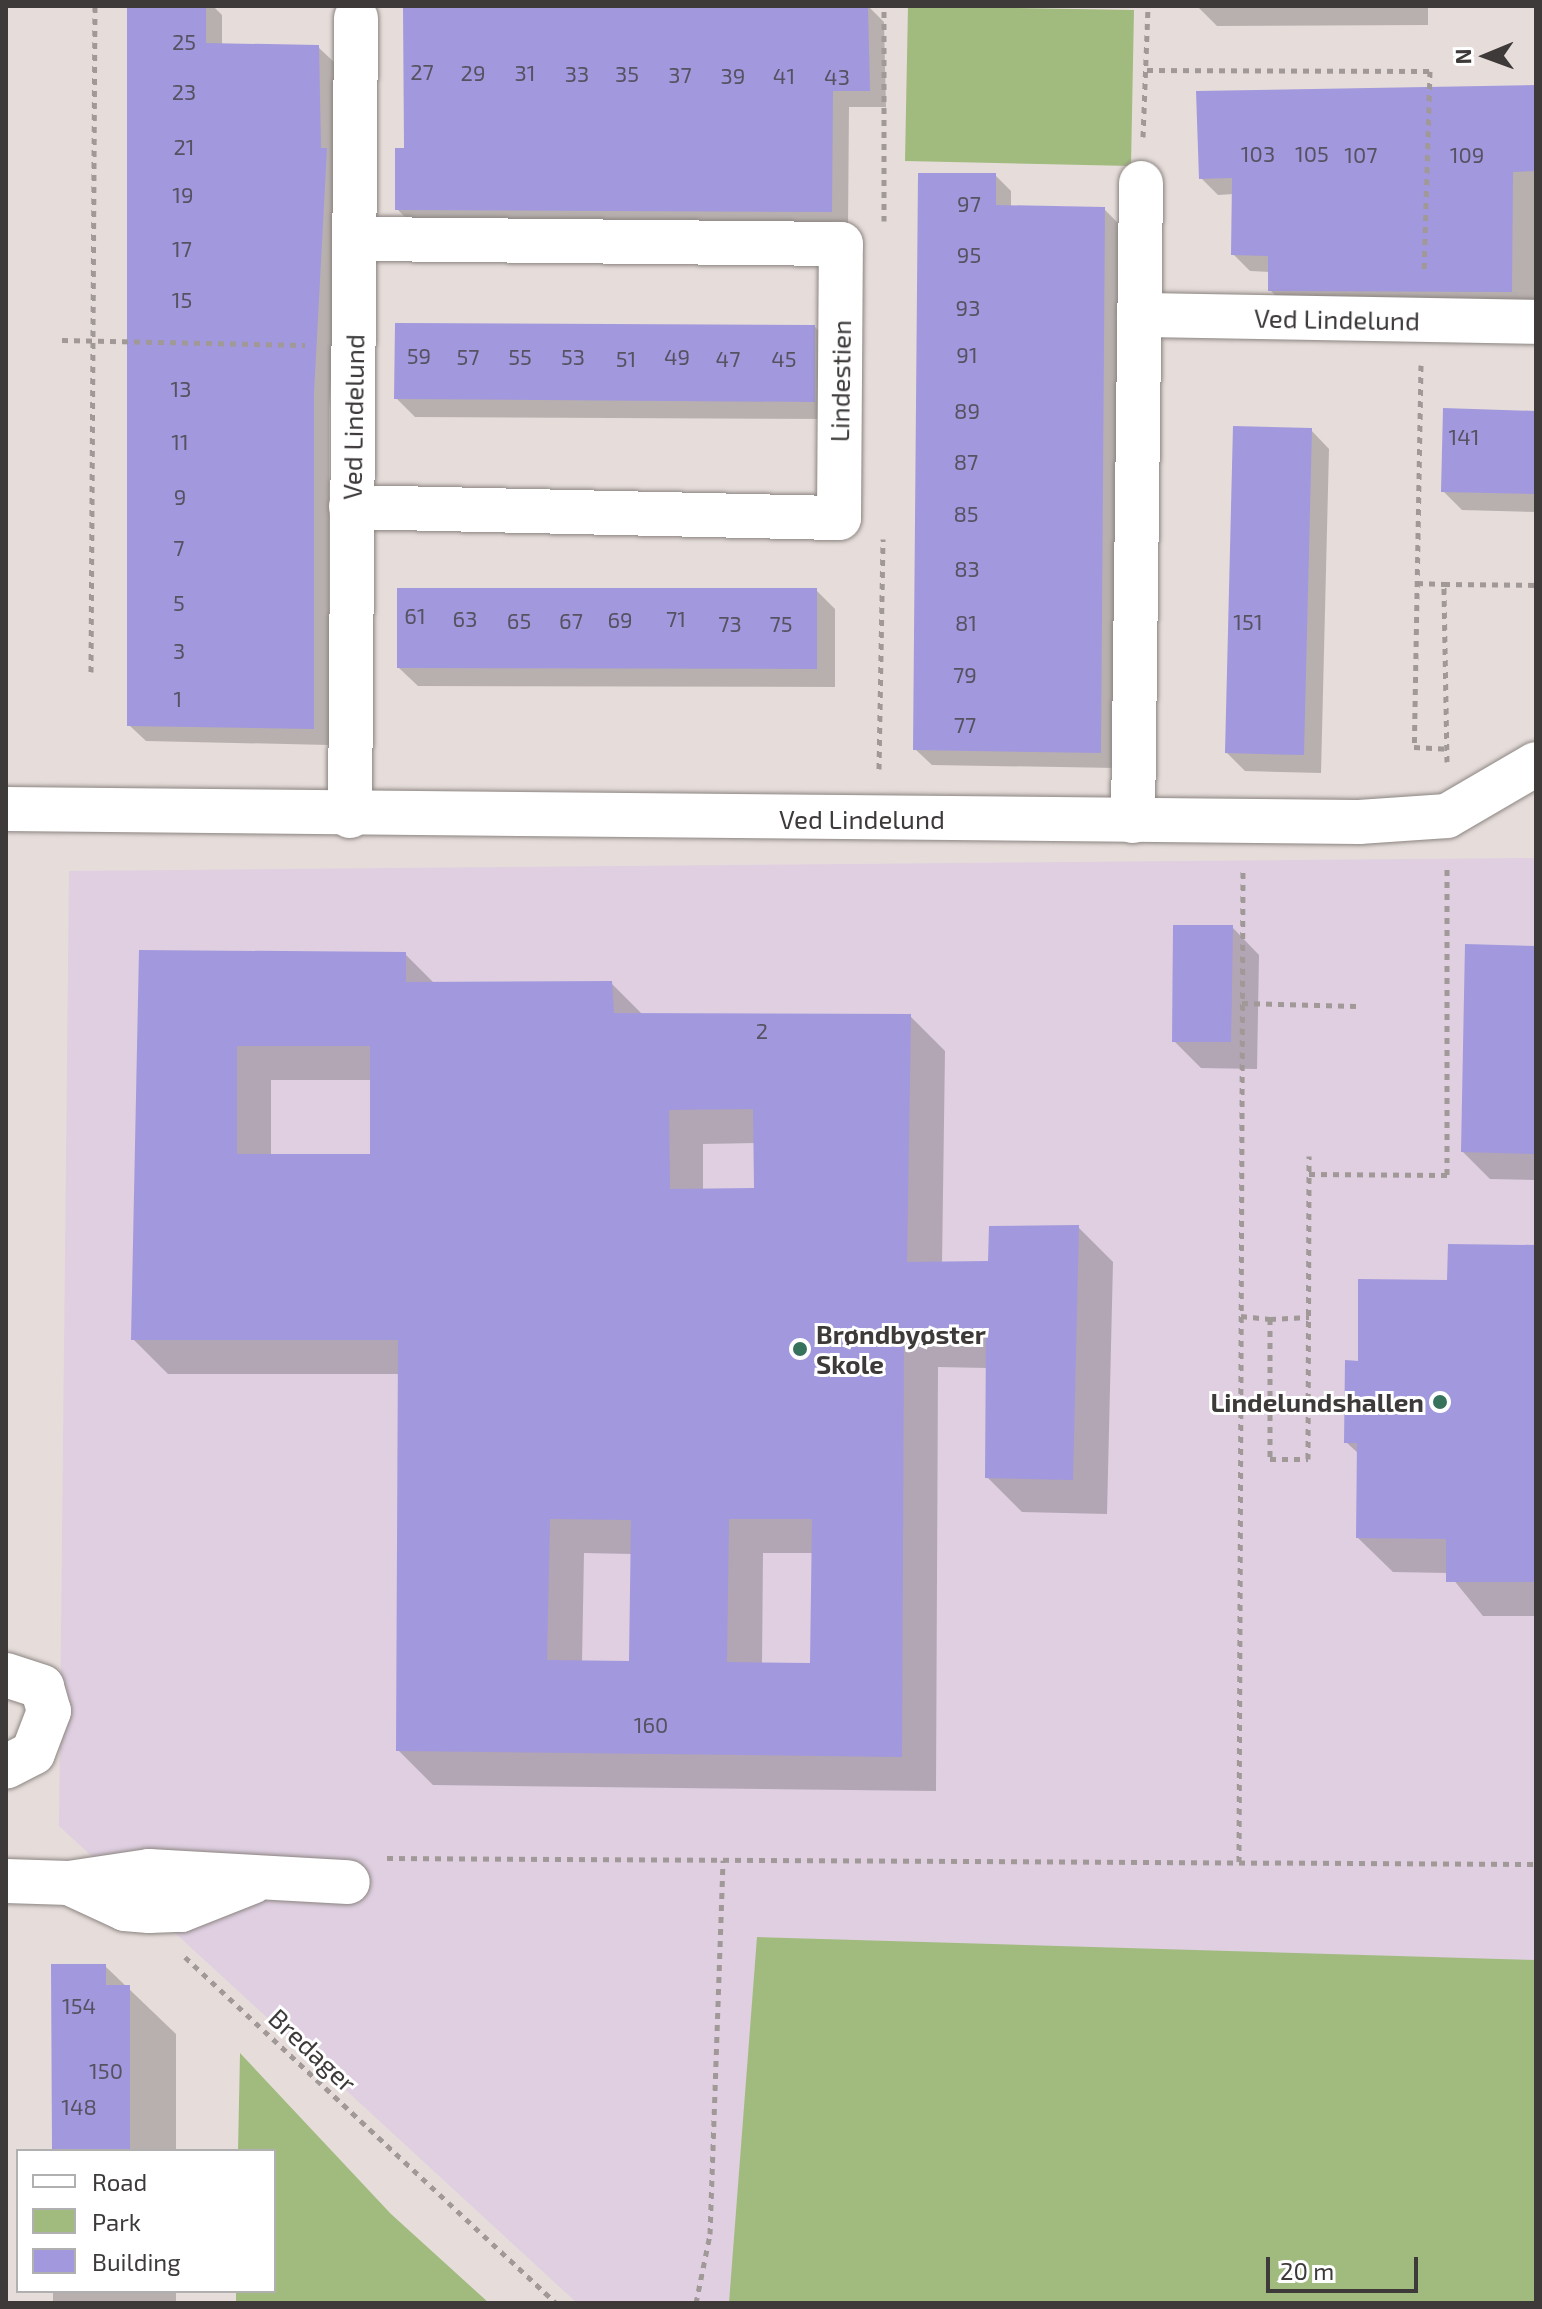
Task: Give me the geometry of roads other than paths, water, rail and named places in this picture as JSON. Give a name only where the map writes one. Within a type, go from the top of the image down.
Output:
[{"type":"street","name":"Ved Lindelund","points":[[350,816],[356,18]]},
{"type":"street","points":[[1133,821],[1141,183]]},
{"type":"street","name":"Lindestien","points":[[351,507],[839,518],[841,244],[355,239]]},
{"type":"street","name":"Ved Lindelund","points":[[1139,315],[1536,322]]},
{"type":"street","name":"Ved Lindelund","points":[[6,809],[350,816],[1133,821],[1447,816],[1536,764]]},
{"type":"street","points":[[6,1675],[42,1687],[49,1711],[33,1753],[6,1767]]},
{"type":"street","points":[[6,1881],[69,1883],[125,1909],[149,1911],[181,1910],[257,1881],[348,1882]]},
{"type":"place","name":"Brøndbyøster Skole","points":[[800,1349]]},
{"type":"place","name":"Lindelundshallen","points":[[1440,1402]]}]
